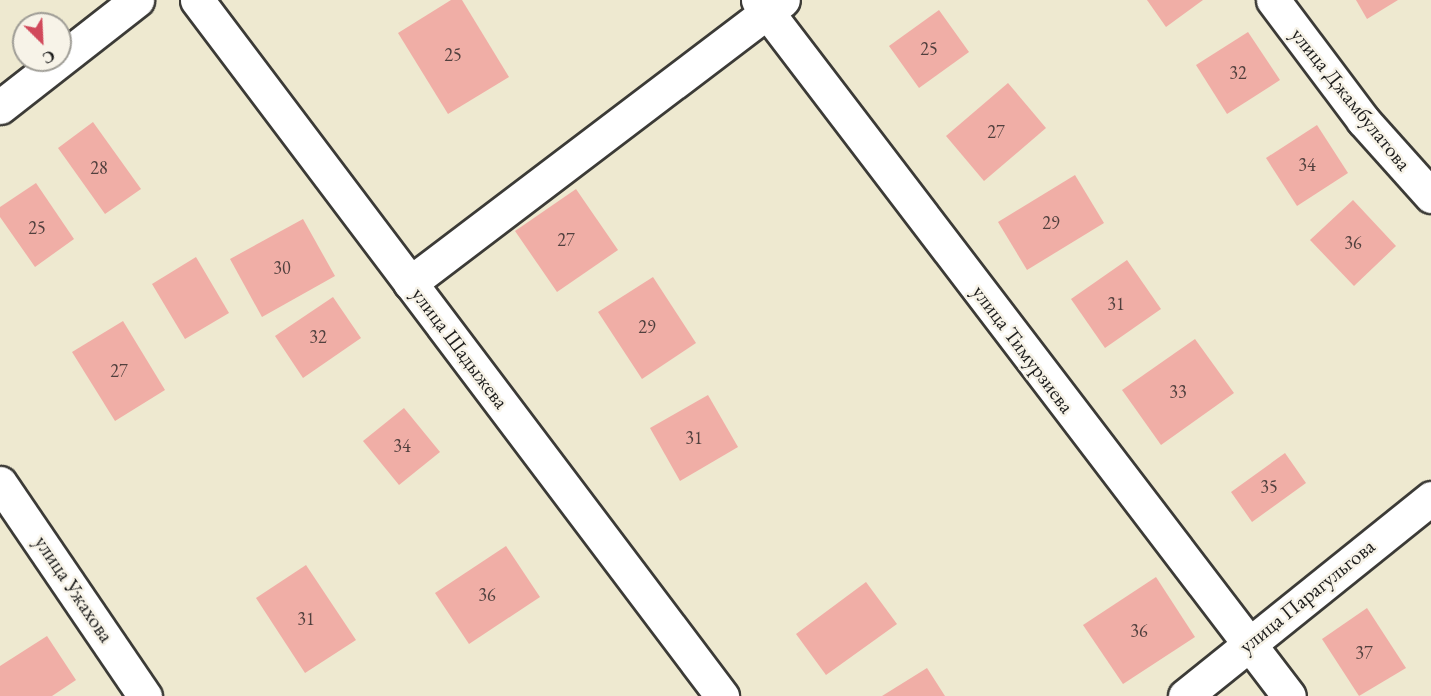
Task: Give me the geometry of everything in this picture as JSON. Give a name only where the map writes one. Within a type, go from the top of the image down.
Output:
[{"type":"street","points":[[0,107],[137,0]]},
{"type":"street","name":"улица Шадыжева","points":[[197,0],[722,696]]},
{"type":"street","name":"улица Джамбулатова","points":[[1273,0],[1363,120],[1431,196]]},
{"type":"street","points":[[411,283],[769,4]]},
{"type":"street","name":"улица Тимурзиева","points":[[769,4],[1247,644],[1289,696]]},
{"type":"street","name":"улица Ужахова","points":[[0,483],[145,696]]},
{"type":"street","name":"улица Парагульгова","points":[[1185,696],[1431,498]]},
{"type":"building","points":[[451,0],[462,0],[509,77],[448,114],[398,33]]},
{"type":"building","points":[[1147,0],[1203,0],[1166,27]]},
{"type":"building","points":[[1356,0],[1398,0],[1367,19]]},
{"type":"building","points":[[939,10],[969,52],[919,88],[889,46]]},
{"type":"building","points":[[1248,32],[1280,80],[1227,114],[1196,65]]},
{"type":"building","points":[[1008,83],[1046,128],[984,181],[946,136]]},
{"type":"building","points":[[93,122],[141,189],[105,214],[58,148]]},
{"type":"building","points":[[1317,125],[1348,173],[1297,206],[1266,158]]},
{"type":"building","points":[[1075,175],[1104,223],[1027,270],[998,222]]},
{"type":"building","points":[[36,183],[74,239],[35,267],[0,217],[0,207]]},
{"type":"building","points":[[576,189],[618,250],[557,292],[515,231]]},
{"type":"building","points":[[1353,200],[1396,246],[1354,286],[1310,240]]},
{"type":"building","points":[[303,219],[335,276],[262,317],[230,259]]},
{"type":"building","points":[[196,257],[229,313],[185,339],[152,284]]},
{"type":"building","points":[[1127,260],[1161,309],[1105,348],[1071,299]]},
{"type":"building","points":[[653,277],[696,343],[642,379],[598,312]]},
{"type":"building","points":[[333,297],[361,338],[303,378],[275,336]]},
{"type":"building","points":[[123,321],[165,390],[115,421],[72,352]]},
{"type":"building","points":[[1195,339],[1234,393],[1161,445],[1122,390]]},
{"type":"building","points":[[708,395],[738,447],[680,481],[650,428]]},
{"type":"building","points":[[404,408],[440,452],[399,485],[363,441]]},
{"type":"building","points":[[1285,453],[1306,483],[1252,522],[1231,492]]},
{"type":"building","points":[[506,546],[540,597],[469,644],[435,593]]},
{"type":"building","points":[[306,565],[356,640],[305,673],[256,598]]},
{"type":"building","points":[[1156,577],[1195,637],[1123,684],[1083,625]]},
{"type":"building","points":[[866,582],[897,624],[826,675],[796,634]]},
{"type":"building","points":[[1367,608],[1406,668],[1359,696],[1322,639]]},
{"type":"building","points":[[47,636],[76,680],[52,696],[0,696],[0,666]]},
{"type":"building","points":[[927,668],[945,696],[882,696]]}]
